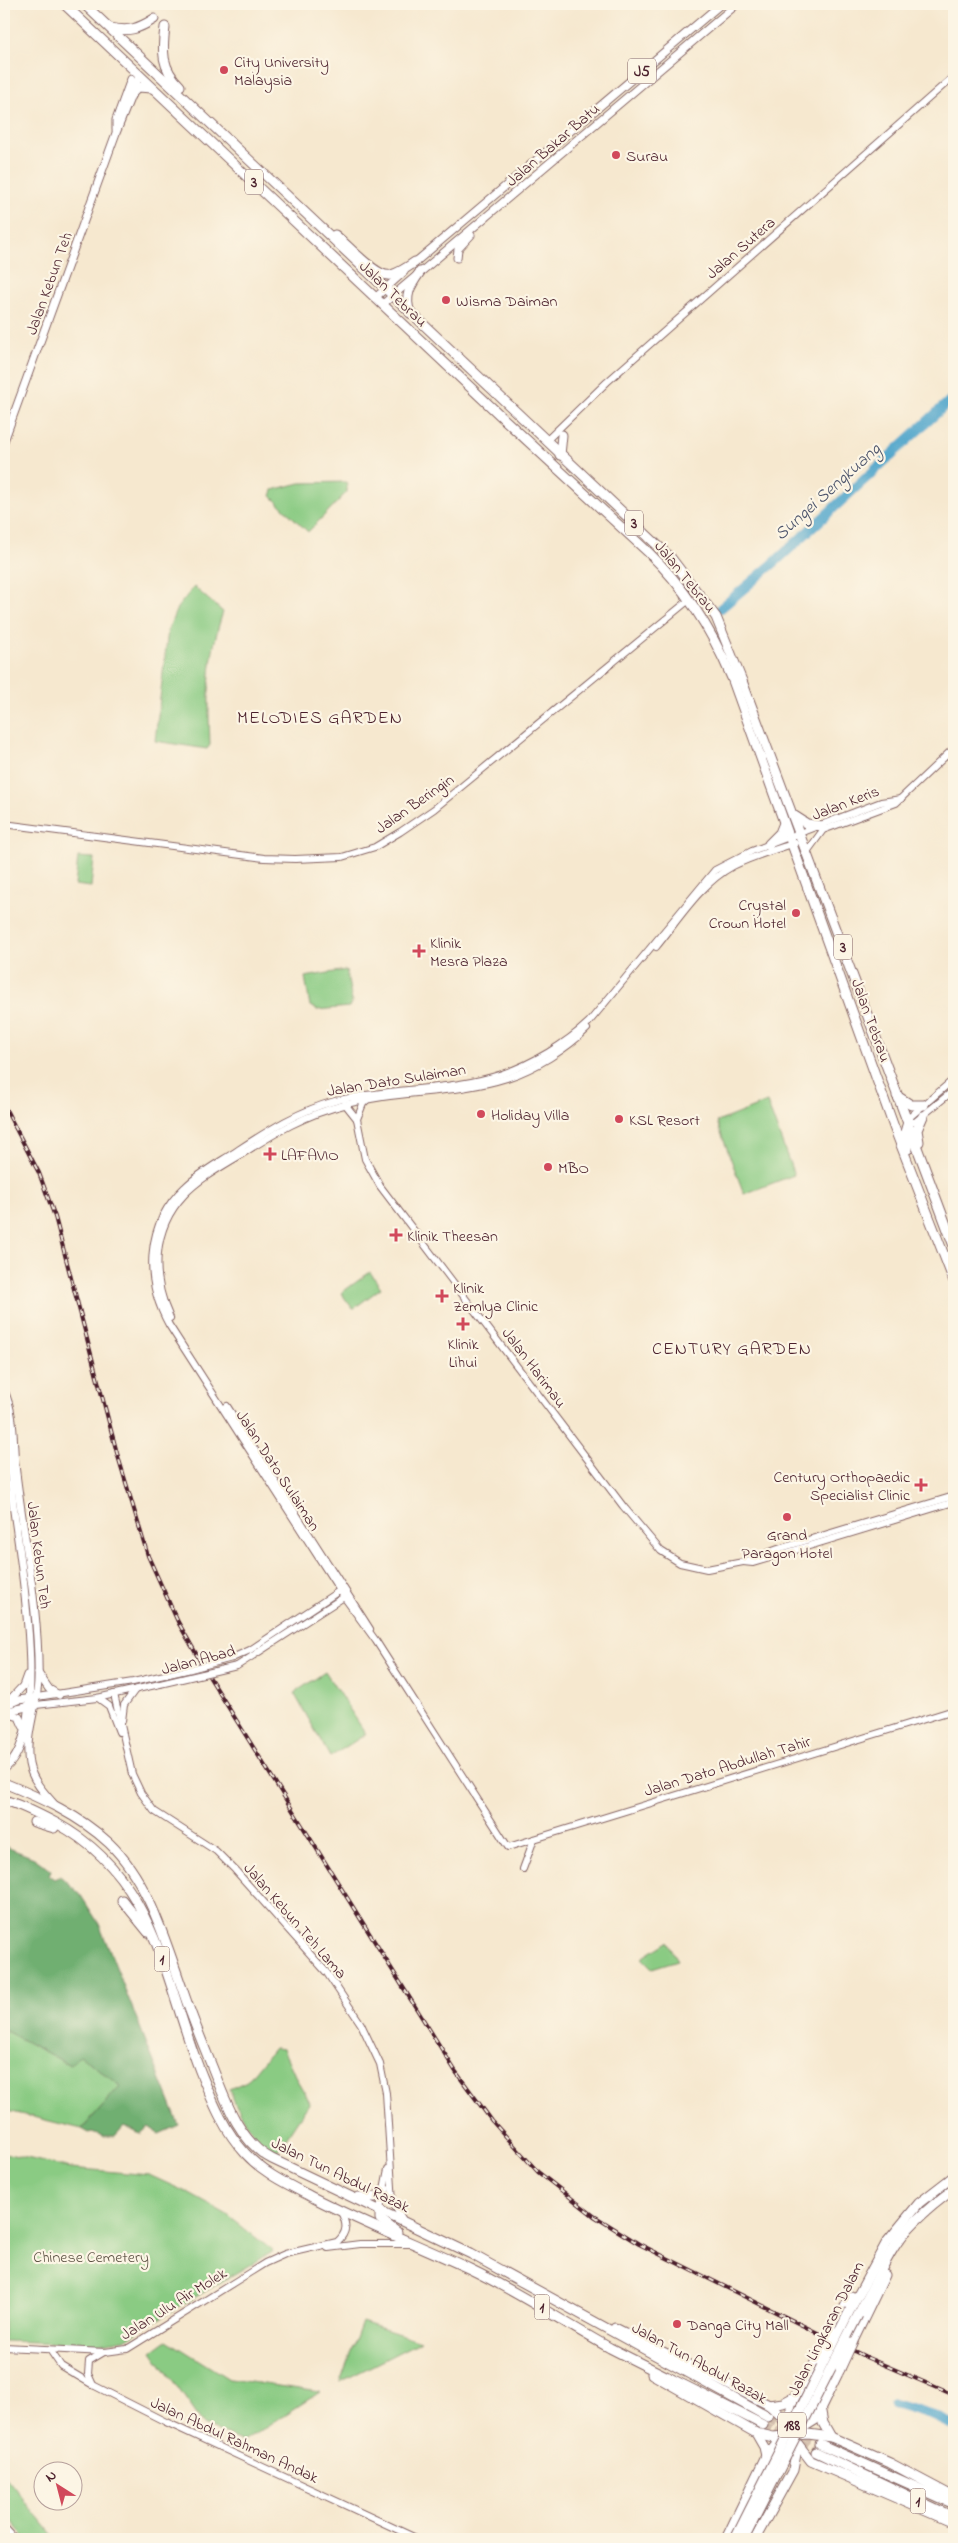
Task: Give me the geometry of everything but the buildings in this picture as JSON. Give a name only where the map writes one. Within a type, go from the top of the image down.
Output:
[{"type":"highway","name":"Jalan Tebrau","points":[[64,4],[376,296],[551,463],[662,564],[704,621],[721,653],[954,1281]]},
{"type":"highway","name":"Jalan Tebrau","points":[[84,4],[548,444],[671,558],[716,617],[742,680],[954,1246]]},
{"type":"highway","points":[[84,4],[89,15],[136,60],[137,74],[160,75]]},
{"type":"highway","points":[[110,28],[124,31],[136,29],[154,19]]},
{"type":"highway","points":[[165,27],[162,50],[167,71],[231,144]]},
{"type":"highway","points":[[131,94],[138,87],[152,88]]},
{"type":"highway","points":[[312,220],[342,240],[372,268],[384,275],[391,275],[415,262]]},
{"type":"highway","points":[[410,313],[407,302],[408,293],[420,272]]},
{"type":"highway","points":[[560,455],[562,435]]},
{"type":"highway","points":[[532,445],[548,444],[551,463]]},
{"type":"highway","points":[[792,815],[807,824],[822,826]]},
{"type":"highway","points":[[769,844],[780,833],[784,823]]},
{"type":"highway","points":[[871,1059],[896,1113],[902,1120],[908,1122],[905,1136],[919,1190]]},
{"type":"highway","points":[[897,1096],[911,1105],[924,1104]]},
{"type":"highway","points":[[920,1153],[917,1130],[924,1116]]},
{"type":"highway","name":"Jalan Tun Abdul Razak","points":[[4,1783],[55,1805],[110,1844],[141,1888],[158,1920],[222,2092],[246,2136],[263,2155],[348,2196],[380,2209],[471,2254],[591,2319],[766,2421],[609,2347],[516,2293],[416,2244],[340,2211],[277,2179],[260,2168],[229,2133],[216,2110],[190,2045],[158,1946],[143,1911],[114,1867],[91,1844],[42,1816],[4,1800]]},
{"type":"highway","points":[[34,1822],[46,1824],[91,1844]]},
{"type":"highway","points":[[122,1900],[158,1946]]},
{"type":"highway","name":"Jalan Lingkaran Dalam","points":[[735,2539],[886,2242],[919,2203],[954,2176]]},
{"type":"highway","points":[[348,2196],[373,2198],[379,2196],[385,2189]]},
{"type":"highway","name":"Jalan Lingkaran Dalam","points":[[744,2539],[893,2248],[915,2222],[954,2189]]},
{"type":"highway","points":[[380,2209],[379,2216],[383,2222],[416,2244]]},
{"type":"highway","points":[[726,2539],[766,2456],[775,2445],[811,2424],[821,2412],[890,2265],[915,2222]]},
{"type":"highway","points":[[886,2242],[794,2396],[790,2412],[791,2436],[811,2461],[954,2523]]},
{"type":"highway","points":[[591,2319],[631,2335],[769,2405],[781,2416],[791,2436],[796,2454],[792,2470],[755,2539]]},
{"type":"highway","points":[[609,2347],[695,2400],[756,2433],[773,2437],[815,2434],[831,2437],[890,2462],[954,2497]]},
{"type":"highway","points":[[769,2405],[783,2403],[794,2396]]},
{"type":"highway","points":[[821,2412],[823,2423],[831,2437]]},
{"type":"highway","points":[[756,2433],[764,2447],[766,2456]]},
{"type":"highway","name":"1","points":[[954,2504],[818,2448],[954,2518]]},
{"type":"highway","points":[[792,2470],[802,2462],[811,2461]]},
{"type":"main road","name":"Jalan Bakar Batu","points":[[376,296],[561,142],[721,4]]},
{"type":"main road","name":"Jalan Bakar Batu","points":[[383,304],[737,4]]},
{"type":"main road","name":"Jalan Kebun Teh","points":[[4,441],[137,74]]},
{"type":"main road","name":"Jalan Kebun Teh","points":[[116,133],[116,120],[137,74]]},
{"type":"main road","points":[[498,208],[558,153],[561,142],[576,139],[654,74]]},
{"type":"main road","points":[[457,258],[458,249],[471,235],[474,228]]},
{"type":"main road","name":"Jalan Kebun Teh","points":[[4,1391],[13,1424],[15,1467],[29,1571],[38,1673],[33,1698],[29,1740],[30,1766],[36,1780],[55,1805]]},
{"type":"main road","name":"Jalan Kebun Teh","points":[[4,1417],[22,1570],[33,1698]]},
{"type":"main road","points":[[4,1709],[23,1686],[30,1665]]},
{"type":"main road","points":[[38,1673],[49,1689],[59,1695]]},
{"type":"main road","points":[[4,1709],[33,1698]]},
{"type":"main road","name":"Jalan Kebun Teh","points":[[4,1769],[13,1762],[17,1754],[32,1706]]},
{"type":"main road","points":[[4,1709],[32,1706]]},
{"type":"main road","points":[[4,1709],[19,1717],[24,1729]]},
{"type":"street","name":"Jalan Sutera","points":[[548,444],[594,394],[954,76]]},
{"type":"street","name":"Jalan Beringin","points":[[4,824],[264,858],[342,857],[375,847],[434,809],[689,600]]},
{"type":"street","name":"Jalan Keris","points":[[807,852],[823,830],[867,814],[900,799],[954,748]]},
{"type":"street","name":"Jalan Keris","points":[[801,837],[822,826],[881,802],[900,799]]},
{"type":"street","name":"Jalan Dato Sulaiman","points":[[342,1589],[170,1317],[159,1288],[157,1263],[166,1221],[177,1202],[194,1186],[295,1122],[345,1104],[453,1090],[497,1081],[516,1075],[545,1060],[591,1026],[712,881],[733,867],[801,837]]},
{"type":"street","name":"Jalan Dato Sulaiman","points":[[508,1846],[163,1312],[155,1291],[151,1265],[153,1244],[163,1215],[178,1193],[193,1179],[270,1129],[307,1110],[355,1097],[488,1078],[531,1062],[573,1035],[589,1022],[715,870],[735,858],[769,844],[790,841]]},
{"type":"street","points":[[954,1078],[911,1116],[908,1122],[916,1122],[954,1090]]},
{"type":"street","points":[[357,1119],[363,1104],[367,1100]]},
{"type":"street","name":"Jalan Harimau","points":[[345,1104],[357,1119],[365,1159],[380,1186],[651,1542],[671,1558],[698,1568],[716,1568],[743,1562],[778,1549],[954,1496]]},
{"type":"street","name":"Jalan Harimau","points":[[743,1562],[753,1563],[954,1502]]},
{"type":"street","name":"Jalan Abad","points":[[33,1698],[133,1682],[232,1658],[250,1650],[342,1589]]},
{"type":"street","name":"Jalan Abad","points":[[32,1706],[97,1698],[237,1666],[346,1595]]},
{"type":"street","points":[[114,1694],[133,1682]]},
{"type":"street","name":"Jalan Kebun Teh Lama","points":[[122,1737],[124,1705],[136,1689]]},
{"type":"street","name":"Jalan Kebun Teh Lama","points":[[114,1694],[122,1737],[135,1782],[154,1811],[225,1860],[327,1973],[361,2024],[380,2064],[386,2093],[393,2203],[403,2220]]},
{"type":"street","points":[[97,1698],[104,1700],[109,1706],[122,1737]]},
{"type":"street","name":"Jalan Dato Abdullah Tahir","points":[[508,1846],[954,1710]]},
{"type":"street","points":[[523,1869],[534,1839]]},
{"type":"street","name":"Jalan Kebun Teh Lama","points":[[380,2209],[390,2158]]},
{"type":"street","name":"Jalan Ulu Air Molek","points":[[320,2248],[337,2242],[345,2232],[344,2218],[340,2211]]},
{"type":"street","name":"Jalan Ulu Air Molek","points":[[4,2347],[105,2352],[127,2349],[265,2263],[285,2254],[368,2243],[416,2244]]},
{"type":"street","name":"Jalan Abdul Rahman Andak","points":[[50,2350],[61,2366],[93,2385],[166,2422],[418,2539]]},
{"type":"street","points":[[93,2385],[88,2374],[89,2361],[105,2352]]},
{"type":"street","points":[[4,2527],[15,2539]]},
{"type":"green space","points":[[347,482],[347,492],[308,532],[271,496],[273,490],[300,483]]},
{"type":"green space","points":[[194,587],[223,612],[211,662],[209,694],[210,745],[207,749],[155,741],[168,630],[177,608]]},
{"type":"green space","points":[[78,857],[94,858],[91,887],[75,885]]},
{"type":"green space","points":[[346,970],[352,1001],[349,1007],[317,1010],[310,1006],[305,977]]},
{"type":"green space","points":[[767,1102],[794,1175],[744,1194],[717,1122]]},
{"type":"green space","points":[[370,1272],[381,1288],[353,1309],[341,1293]]},
{"type":"green space","points":[[325,1672],[366,1734],[330,1757],[294,1693]]},
{"type":"green space","points":[[4,1846],[34,1858],[51,1870],[49,1875],[54,1879],[60,1876],[80,1894],[99,1924],[179,2125],[159,2134],[149,2127],[140,2134],[124,2126],[115,2136],[89,2133],[82,2129],[120,2086],[80,2055],[70,2065],[4,2030]]},
{"type":"green space","points":[[667,1942],[678,1960],[652,1968],[642,1958]]},
{"type":"green space","points":[[4,2030],[70,2065],[79,2054],[120,2086],[82,2129],[4,2110]]},
{"type":"green space","points":[[274,2048],[283,2049],[297,2080],[310,2102],[276,2153],[253,2132],[229,2089],[247,2081]]},
{"type":"green space","name":"Chinese Cemetery","points":[[4,2153],[71,2168],[149,2175],[184,2191],[226,2214],[273,2251],[125,2339],[96,2344],[4,2341]]},
{"type":"green space","points":[[362,2322],[421,2341],[340,2382]]},
{"type":"green space","points":[[167,2340],[229,2379],[320,2392],[243,2442],[204,2425],[152,2351]]},
{"type":"green space","points":[[4,2475],[56,2539],[26,2539],[4,2513]]},
{"type":"waterway","name":"Sungei Sengkuang","points":[[721,608],[775,562],[954,397]]},
{"type":"waterway","points":[[894,2404],[933,2416],[954,2426]]},
{"type":"tunnel","points":[[768,2417],[820,2444]]},
{"type":"tunnel","points":[[763,2425],[816,2452]]},
{"type":"railway","points":[[4,1106],[39,1173],[55,1217],[117,1453],[148,1556],[178,1622],[210,1678],[456,2072],[492,2121],[538,2172],[594,2216],[639,2244],[868,2358],[954,2395]]},
{"type":"place","name":"City University Malaysia","points":[[224,70]]},
{"type":"place","name":"Surau","points":[[616,155]]},
{"type":"place","name":"Wisma Daiman","points":[[446,300]]},
{"type":"place","name":"Crystal Crown Hotel","points":[[796,913]]},
{"type":"place","name":"Klinik Mesra Plaza","points":[[419,951]]},
{"type":"place","name":"Holiday Villa","points":[[481,1114]]},
{"type":"place","name":"KSL Resort","points":[[619,1119]]},
{"type":"place","name":"LAFAVIO","points":[[270,1154]]},
{"type":"place","name":"MBO","points":[[548,1167]]},
{"type":"place","name":"Klinik Theesan","points":[[396,1235]]},
{"type":"place","name":"Klinik Zemlya Clinic","points":[[442,1296]]},
{"type":"place","name":"Klinik Lihui","points":[[463,1324]]},
{"type":"place","name":"Century Orthopaedic Specialist Clinic","points":[[921,1485]]},
{"type":"place","name":"Grand Paragon Hotel","points":[[787,1517]]},
{"type":"place","name":"Danga City Mall","points":[[677,2324]]},
{"type":"district","name":"MELODIES GARDEN","points":[[320,717]]},
{"type":"district","name":"CENTURY GARDEN","points":[[732,1348]]}]
